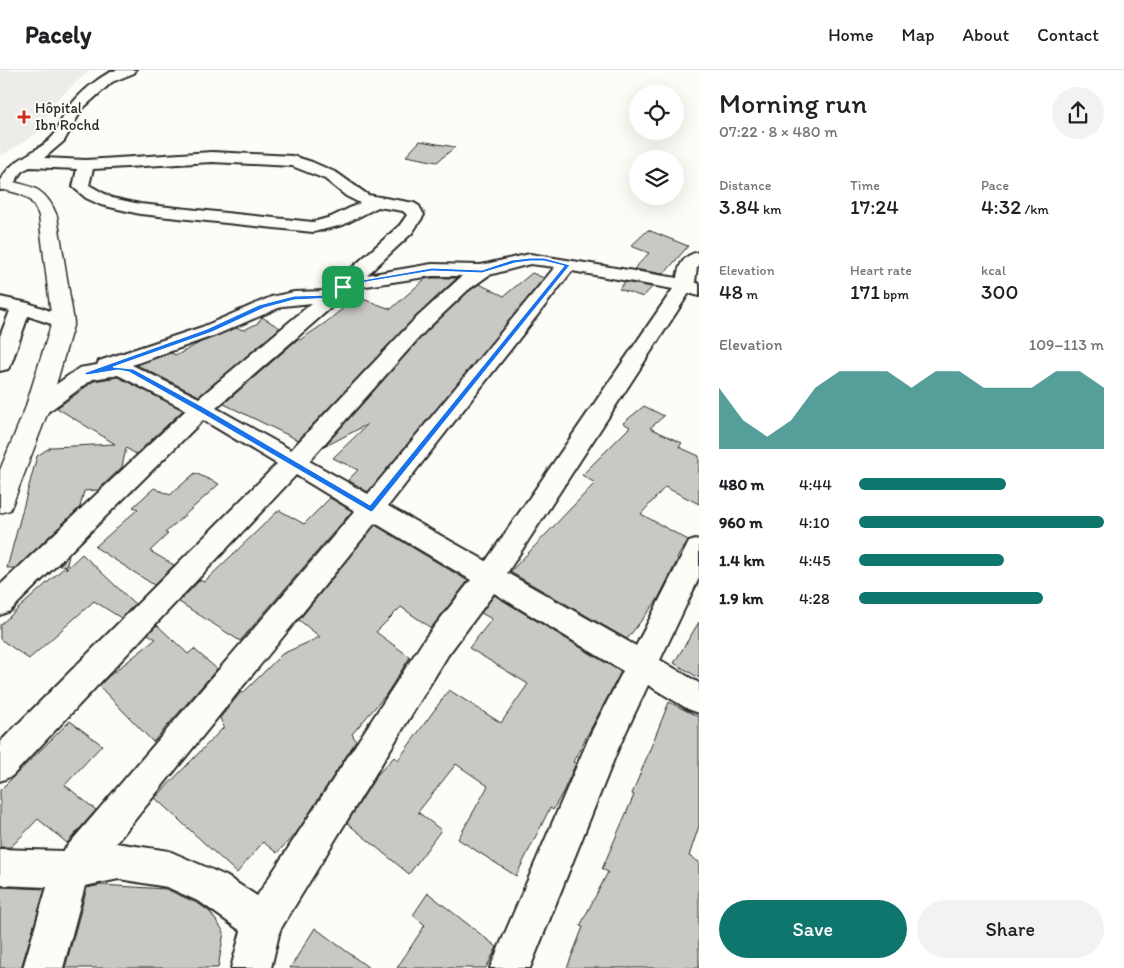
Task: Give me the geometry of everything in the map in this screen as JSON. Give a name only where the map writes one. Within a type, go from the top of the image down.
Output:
[{"type":"street","points":[[2,185],[17,168],[28,162],[59,138],[76,107],[107,79],[130,70]]},
{"type":"street","points":[[0,603],[201,409],[337,292],[406,229],[416,216],[413,210],[408,207],[374,202],[357,197],[331,176],[293,160],[203,157],[86,165],[28,162]]},
{"type":"street","points":[[86,165],[81,187],[86,192],[102,199],[151,210],[313,227],[342,220],[374,202]]},
{"type":"street","points":[[0,503],[37,409],[63,322],[48,216],[44,204],[37,195],[26,189],[2,185]]},
{"type":"street","points":[[251,968],[262,923],[437,646],[490,577],[692,288],[688,265],[699,257]]},
{"type":"street","points":[[0,764],[293,463],[419,326],[461,286],[482,272],[530,259],[692,288]]},
{"type":"street","points":[[43,968],[71,870],[371,509],[567,265]]},
{"type":"street","points":[[37,409],[87,373],[209,331],[278,301],[337,292],[353,283],[432,270],[482,272]]},
{"type":"street","points":[[0,303],[21,307],[63,322]]},
{"type":"street","points":[[0,364],[21,307]]},
{"type":"street","points":[[87,373],[118,368],[131,371],[201,409],[699,699]]},
{"type":"street","points":[[510,968],[603,744],[699,549]]},
{"type":"street","points":[[0,867],[71,870],[119,861],[169,869],[214,889],[262,923]]},
{"type":"shaded area","name":"Hôpital Ibn Rochd","points":[[0,70],[90,70],[53,103],[41,131],[0,155]]},
{"type":"building","points":[[420,141],[455,147],[437,162],[406,156]]},
{"type":"building","points":[[648,230],[688,246],[664,274],[634,269],[649,253],[631,246]]},
{"type":"building","points":[[532,273],[544,278],[368,492],[348,480],[358,470],[333,458],[368,424],[324,447],[427,331],[469,291],[479,284],[504,296]]},
{"type":"building","points":[[457,278],[411,321],[298,440],[224,404],[220,407],[298,339],[300,340],[325,323],[357,297],[391,309],[425,279]]},
{"type":"building","points":[[625,282],[652,287],[643,297],[619,289]]},
{"type":"building","points":[[262,317],[280,328],[199,396],[137,365],[170,353],[177,355],[201,342],[236,328],[244,330],[258,323]]},
{"type":"building","points":[[118,377],[183,410],[136,454],[126,448],[122,467],[98,490],[84,491],[80,507],[16,568],[7,568],[37,456],[51,447],[115,444],[57,408],[94,381]]},
{"type":"building","points":[[644,406],[664,416],[650,428],[682,443],[679,447],[699,456],[699,504],[665,487],[641,514],[688,540],[677,558],[658,599],[627,639],[510,572],[595,483],[582,475],[630,427],[623,423]]},
{"type":"building","points":[[195,473],[219,484],[165,533],[168,534],[150,551],[174,565],[154,585],[95,547],[138,509],[133,507],[154,488],[170,495]]},
{"type":"building","points":[[330,498],[352,511],[240,641],[179,602],[200,580],[204,582],[279,510],[304,524]]},
{"type":"building","points":[[375,525],[468,581],[431,628],[401,607],[376,632],[410,657],[385,696],[352,734],[356,741],[297,832],[277,853],[263,842],[237,873],[155,798],[224,727],[220,718],[241,692],[243,693],[282,654],[320,637],[299,620]]},
{"type":"building","points":[[82,554],[135,604],[121,618],[94,601],[29,659],[0,639],[0,625],[67,565],[66,569]]},
{"type":"building","points":[[69,555],[67,565],[59,566]]},
{"type":"building","points":[[494,595],[621,672],[573,762],[576,763],[564,790],[553,810],[550,808],[516,876],[458,839],[488,786],[456,764],[418,812],[441,830],[409,874],[347,823],[377,775],[394,757],[398,760],[449,690],[501,723],[528,684],[469,648],[492,619],[481,613]]},
{"type":"building","points":[[699,622],[699,678],[674,663]]},
{"type":"building","points":[[157,625],[188,654],[194,649],[217,669],[153,742],[99,686],[156,639],[148,634]]},
{"type":"building","points":[[669,702],[699,717],[699,826],[689,856],[699,862],[699,968],[567,968],[583,927],[580,926],[608,872],[602,869],[634,795],[632,794]]},
{"type":"building","points":[[70,721],[102,745],[65,785],[96,810],[67,843],[38,819],[11,847],[0,847],[0,790]]},
{"type":"building","points":[[101,885],[166,889],[199,904],[210,912],[224,932],[218,968],[65,968],[87,888]]},
{"type":"building","points":[[0,887],[45,889],[21,968],[0,968]]},
{"type":"building","points":[[428,893],[497,947],[486,968],[397,968],[425,925],[413,915]]},
{"type":"building","points":[[315,928],[369,968],[290,968]]},
{"type":"place","name":"Hôpital Ibn Rochd","points":[[24,117]]},
{"type":"route","points":[[530,259],[567,265],[371,509],[201,409],[131,371],[118,368],[87,373],[209,331],[278,301],[294,298],[331,297],[343,287],[353,283],[412,272],[432,270],[482,272],[530,259]]}]
